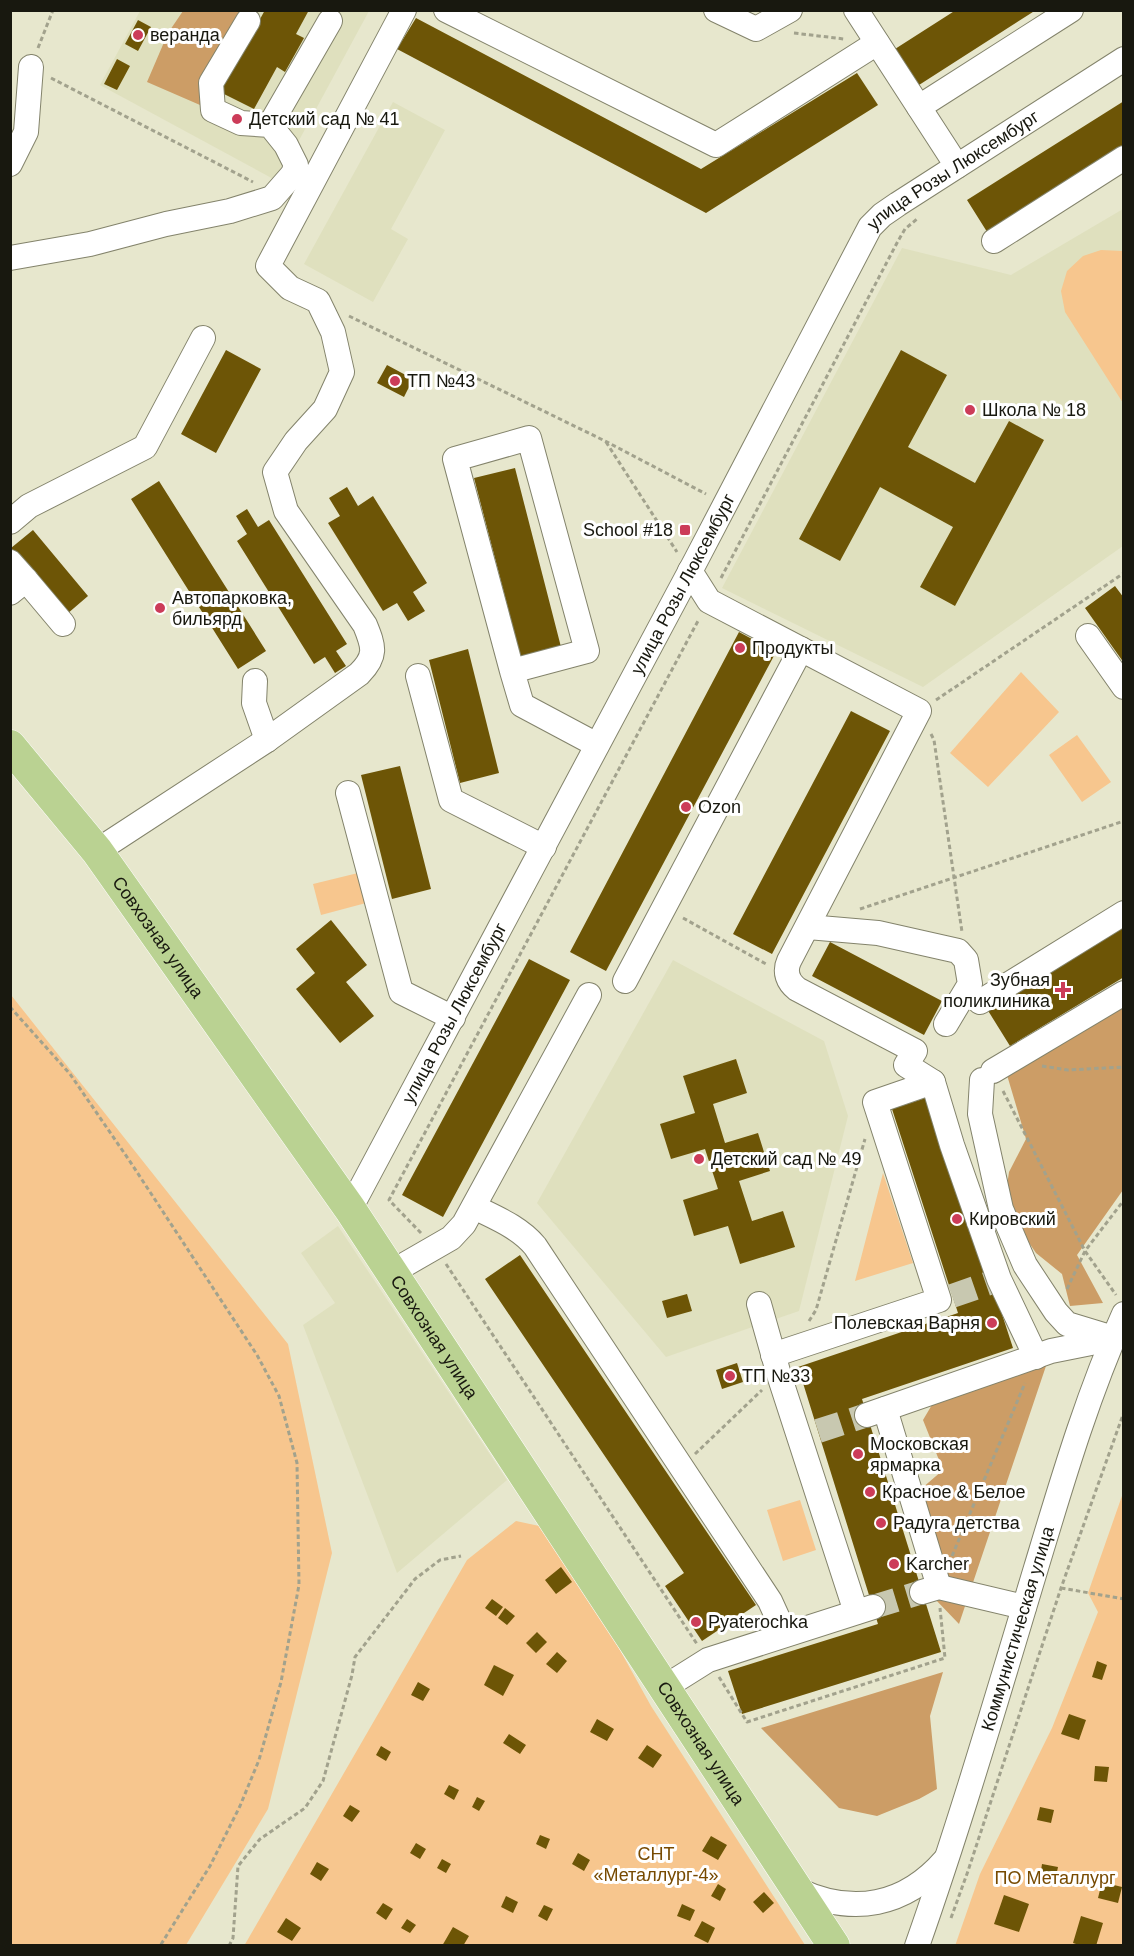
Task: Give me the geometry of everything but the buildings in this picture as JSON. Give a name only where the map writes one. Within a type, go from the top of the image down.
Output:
[{"type":"main road","name":"Совхозная улица","points":[[10,746],[97,851],[350,1209],[834,1946]]},
{"type":"street","points":[[97,851],[267,740],[359,674],[369,664],[372,642],[365,625],[286,511],[275,472],[296,441],[325,410],[342,372],[333,332],[318,301],[290,288],[268,266],[404,10]]},
{"type":"street","points":[[446,10],[716,145],[877,43]]},
{"type":"street","points":[[716,10],[756,29],[790,10]]},
{"type":"street","points":[[856,10],[957,166]]},
{"type":"street","points":[[919,107],[1071,10]]},
{"type":"street","points":[[10,258],[90,244],[166,224],[230,211],[272,198],[293,174],[296,165],[286,145],[270,125],[241,123],[213,110],[211,83],[248,21]]},
{"type":"street","points":[[270,125],[330,21]]},
{"type":"street","name":"улица Розы Люксембург","points":[[350,1209],[726,504],[870,227],[890,209],[1124,59]]},
{"type":"street","points":[[10,164],[26,132],[31,68]]},
{"type":"street","points":[[994,241],[1124,158]]},
{"type":"street","points":[[10,522],[29,506],[145,447],[203,338]]},
{"type":"street","points":[[512,671],[587,651],[529,438],[455,459],[512,671],[522,705],[597,746]]},
{"type":"street","points":[[10,561],[18,587],[63,624]]},
{"type":"street","points":[[690,571],[709,601],[920,711],[789,961],[787,975],[791,984],[797,989],[915,1051],[906,1065],[933,1082],[996,1280],[1036,1357]]},
{"type":"street","points":[[1088,636],[1124,687]]},
{"type":"street","points":[[625,981],[801,649]]},
{"type":"street","points":[[418,676],[451,800],[544,847]]},
{"type":"street","points":[[255,681],[254,704],[267,740]]},
{"type":"street","points":[[348,792],[401,992],[453,1018]]},
{"type":"street","points":[[980,1002],[1124,913]]},
{"type":"street","points":[[807,927],[878,933],[958,951],[966,960],[970,984],[946,1024]]},
{"type":"street","points":[[1113,1338],[1067,1324],[1056,1312],[1025,1265],[1001,1209],[980,1114],[987,1076],[1124,993]]},
{"type":"street","points":[[392,1272],[458,1232],[474,1207],[589,995]]},
{"type":"street","points":[[779,1360],[946,1298],[875,1102],[933,1082]]},
{"type":"street","points":[[474,1207],[506,1222],[529,1239],[770,1601],[785,1634]]},
{"type":"street","points":[[996,1280],[1034,1279]]},
{"type":"street","points":[[665,1687],[708,1660],[864,1609],[809,1433],[759,1304]]},
{"type":"street","name":"Коммунистическая улица","points":[[917,1946],[947,1858],[1077,1434],[1113,1338],[1120,1306]]},
{"type":"street","points":[[1024,1607],[930,1590],[876,1412],[1036,1357],[1113,1338]]},
{"type":"street","points":[[798,1890],[836,1903],[873,1903],[897,1896],[914,1887],[932,1874],[947,1858]]},
{"type":"path","points":[[53,10],[31,68],[258,184]]},
{"type":"path","points":[[756,29],[877,43]]},
{"type":"path","points":[[915,221],[905,229],[898,241],[709,601],[389,1200],[435,1248],[747,1722],[945,1658],[930,1590],[1036,1357]]},
{"type":"path","points":[[318,301],[605,441],[726,504]]},
{"type":"path","points":[[605,441],[690,571]]},
{"type":"path","points":[[966,960],[934,740],[920,711],[1124,573]]},
{"type":"path","points":[[853,912],[1124,820]]},
{"type":"path","points":[[664,909],[787,975]]},
{"type":"path","points":[[10,1007],[70,1074],[257,1355],[279,1396],[297,1463],[298,1585],[281,1682],[259,1760],[240,1806],[210,1866],[160,1946]]},
{"type":"path","points":[[1035,1064],[1068,1070],[1124,1068]]},
{"type":"path","points":[[987,1076],[1085,1251],[1120,1306]]},
{"type":"path","points":[[682,1466],[796,1341],[816,1310],[865,1137]]},
{"type":"path","points":[[1056,1312],[1085,1251],[1124,1200]]},
{"type":"path","points":[[949,1924],[1061,1588],[1124,1412]]},
{"type":"path","points":[[229,1946],[233,1938],[238,1866],[260,1839],[305,1808],[323,1781],[355,1657],[415,1579],[440,1560],[461,1556]]},
{"type":"path","points":[[1061,1588],[1124,1599]]},
{"type":"shaded area","name":"Детский сад № 41","points":[[140,11],[369,11],[277,181],[100,85]]},
{"type":"shaded area","points":[[183,11],[244,11],[205,73],[200,105],[147,82],[168,33]]},
{"type":"shaded area","points":[[393,102],[445,130],[391,229],[408,239],[373,302],[304,264]]},
{"type":"shaded area","name":"Школа № 18","points":[[1123,209],[1123,546],[923,687],[722,588],[902,248],[1011,275]]},
{"type":"shaded area","name":"Детский сад № 49","points":[[673,960],[824,1041],[848,1116],[799,1311],[666,1357],[537,1203]]},
{"type":"shaded area","points":[[1123,982],[1123,1190],[1077,1255],[1103,1303],[1070,1306],[1062,1274],[1036,1253],[1004,1206],[1009,1172],[1026,1139],[1004,1065]]},
{"type":"shaded area","points":[[338,1226],[507,1480],[397,1573],[303,1325],[335,1303],[301,1253]]},
{"type":"shaded area","points":[[1047,1363],[959,1624],[935,1599],[928,1568],[940,1547],[909,1528],[921,1489],[943,1470],[923,1420],[936,1398]]},
{"type":"shaded area","points":[[943,1672],[930,1716],[937,1789],[877,1816],[839,1808],[761,1728]]},
{"type":"green space","points":[[1101,250],[1123,251],[1123,403],[1065,312],[1061,291],[1067,271],[1083,256]]},
{"type":"green space","points":[[1021,672],[1059,712],[988,787],[950,753]]},
{"type":"green space","points":[[1077,735],[1111,782],[1082,802],[1049,755]]},
{"type":"green space","points":[[358,873],[366,903],[321,915],[313,884]]},
{"type":"green space","points":[[11,995],[288,1344],[332,1553],[268,1809],[186,1945],[11,1945]]},
{"type":"green space","points":[[883,1173],[913,1263],[855,1281]]},
{"type":"green space","name":"ПО Металлург","points":[[1123,1493],[1123,1945],[955,1946],[980,1874],[1052,1728],[1098,1612],[1088,1593]]},
{"type":"green space","points":[[800,1500],[816,1550],[783,1561],[767,1510]]},
{"type":"green space","name":"СНТ «Металлург-4»","points":[[516,1521],[544,1527],[601,1616],[651,1706],[805,1945],[244,1946],[467,1560]]},
{"type":"tunnel","points":[[952,1296],[992,1282]]},
{"type":"tunnel","points":[[818,1431],[867,1415]]},
{"type":"tunnel","points":[[873,1607],[922,1592]]},
{"type":"place","name":"веранда","points":[[138,35]]},
{"type":"place","name":"Детский сад № 41","points":[[237,119]]},
{"type":"place","name":"ТП №43","points":[[395,381]]},
{"type":"place","name":"Школа № 18","points":[[970,410]]},
{"type":"place","name":"School #18","points":[[685,530]]},
{"type":"place","name":"Автопарковка, бильярд","points":[[160,608]]},
{"type":"place","name":"Продукты","points":[[740,648]]},
{"type":"place","name":"Ozon","points":[[686,807]]},
{"type":"place","name":"Зубная поликлиника","points":[[1063,990]]},
{"type":"place","name":"Детский сад № 49","points":[[699,1159]]},
{"type":"place","name":"Кировский","points":[[957,1219]]},
{"type":"place","name":"Полевская Варня","points":[[992,1323]]},
{"type":"place","name":"ТП №33","points":[[730,1376]]},
{"type":"place","name":"Московская ярмарка","points":[[858,1454]]},
{"type":"place","name":"Красное & Белое","points":[[870,1492]]},
{"type":"place","name":"Радуга детства","points":[[881,1523]]},
{"type":"place","name":"Karcher","points":[[894,1564]]},
{"type":"place","name":"Pyaterochka","points":[[696,1622]]}]
